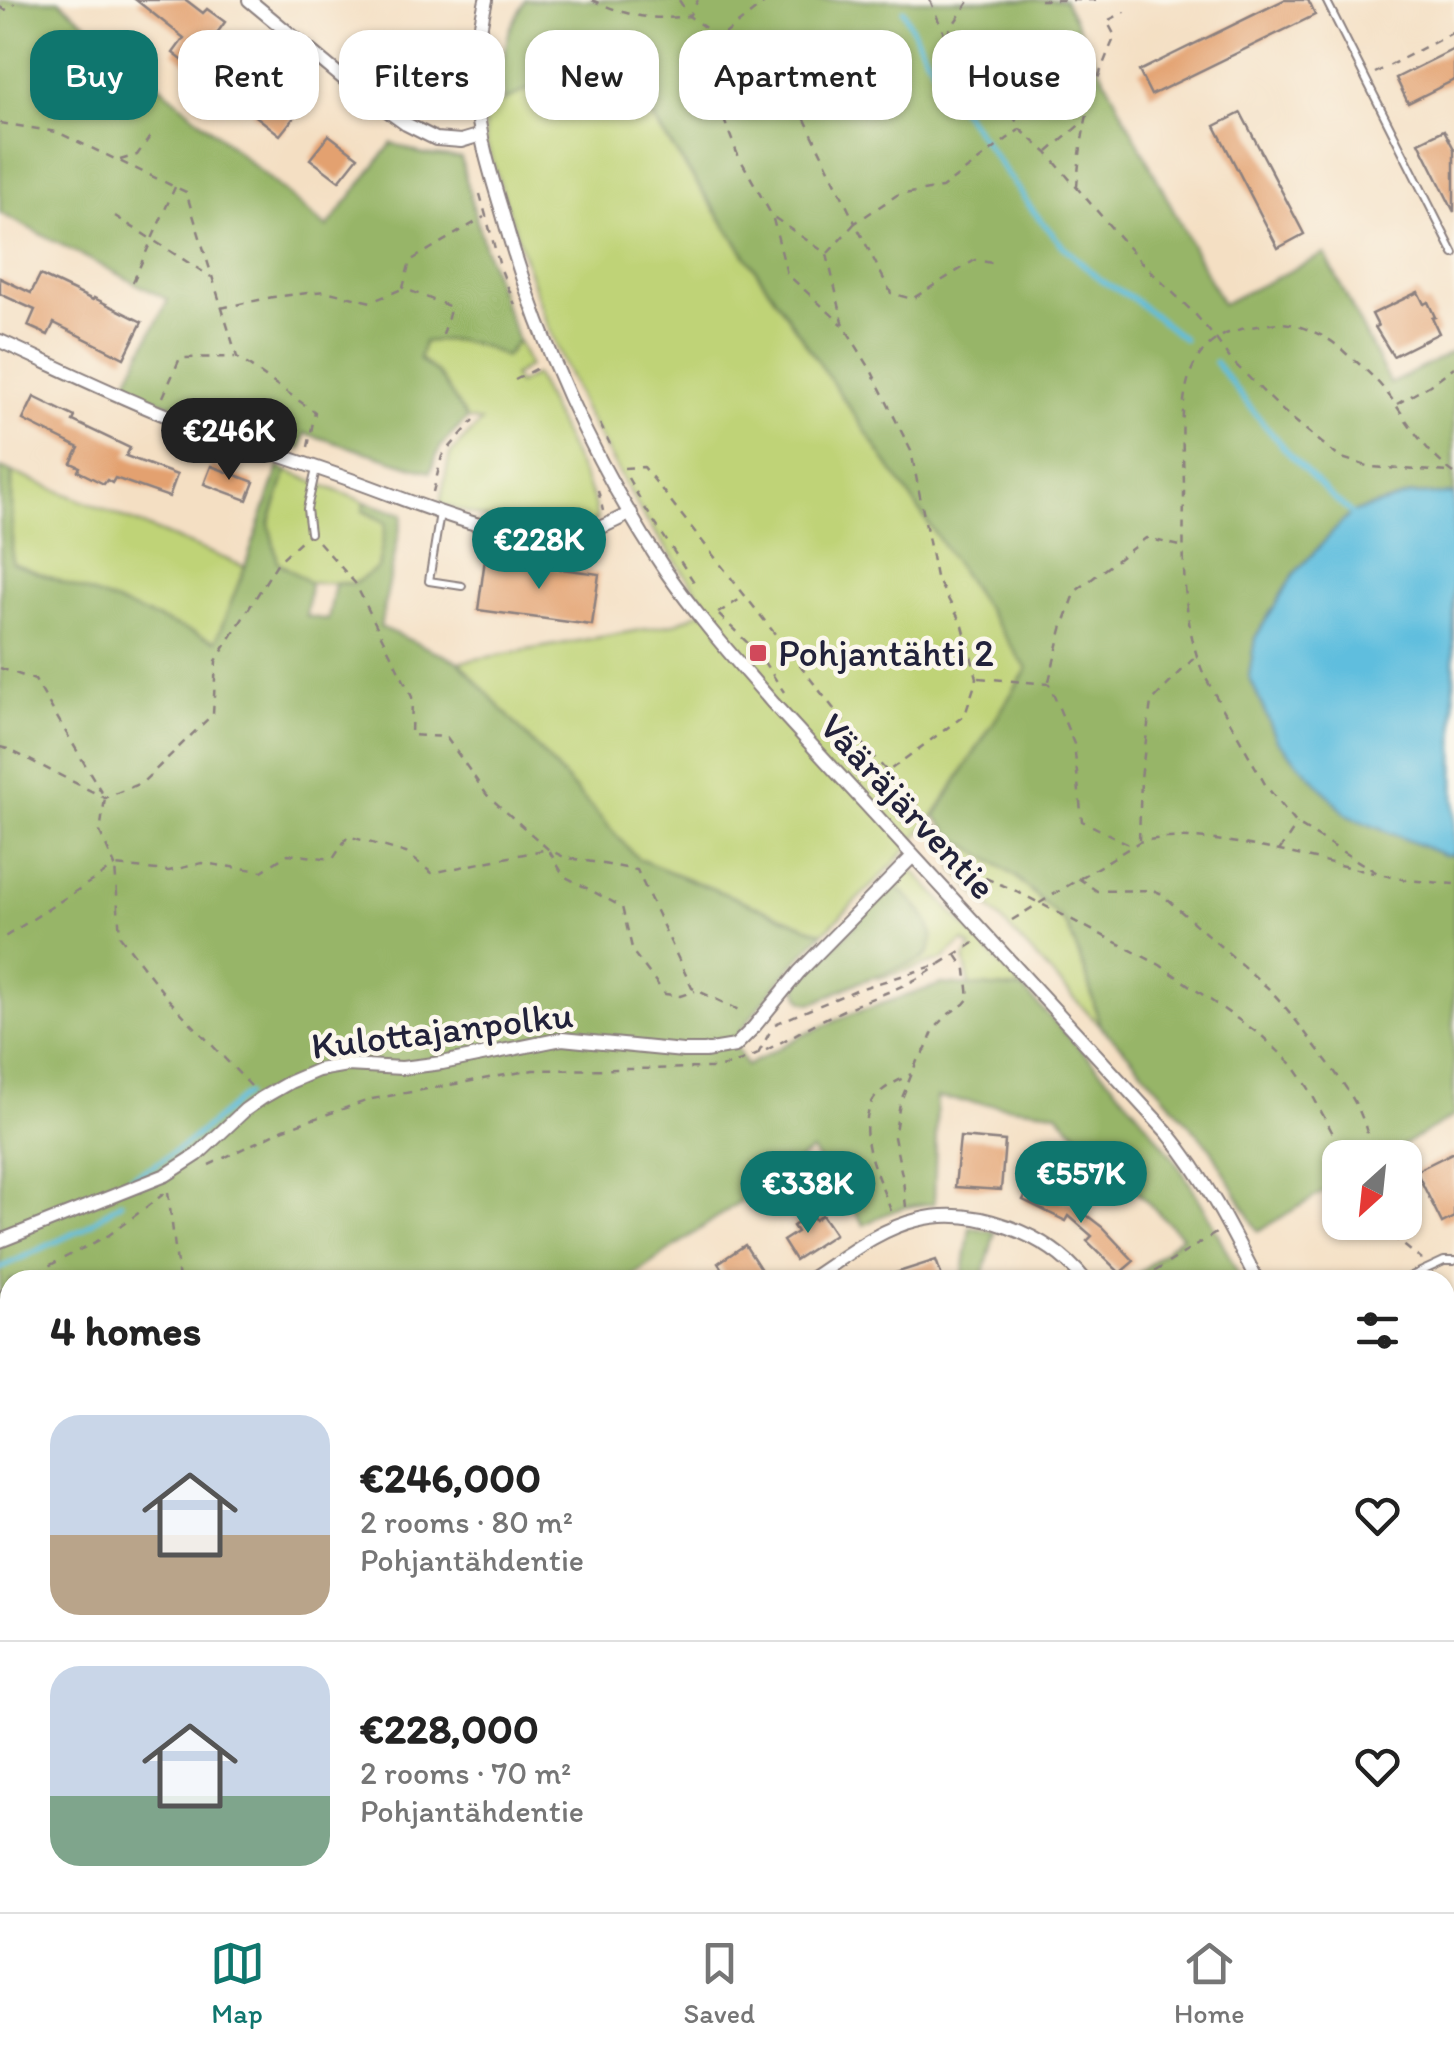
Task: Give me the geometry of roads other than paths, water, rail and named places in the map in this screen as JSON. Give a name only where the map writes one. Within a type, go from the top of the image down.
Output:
[{"type":"street","points":[[249,0],[350,84],[406,124],[436,139],[461,142],[481,135]]},
{"type":"street","name":"Vääräjärventie","points":[[486,0],[477,41],[476,98],[481,135],[518,268],[578,413],[644,537],[710,631],[772,702],[1179,1146],[1211,1191],[1253,1270]]},
{"type":"street","points":[[0,341],[156,411],[496,529],[565,537],[594,530],[631,513]]},
{"type":"street","name":"Kulottajanpolku","points":[[0,1241],[166,1175],[197,1154],[245,1110],[306,1075],[347,1065],[402,1068],[468,1060],[562,1039],[684,1052],[735,1046],[767,1022],[799,972],[913,856]]},
{"type":"street","points":[[824,1270],[875,1237],[918,1220],[948,1217],[976,1219],[1034,1238],[1076,1270]]},
{"type":"lane","points":[[1326,0],[1454,254]]},
{"type":"lane","points":[[310,466],[310,533]]},
{"type":"lane","points":[[435,510],[429,580],[462,586]]},
{"type":"lane","points":[[1423,1270],[1454,1261]]},
{"type":"water","points":[[1454,494],[1454,854],[1444,855],[1348,816],[1277,740],[1249,676],[1255,638],[1294,574],[1351,513],[1411,495]]},
{"type":"waterway","points":[[903,10],[925,55],[953,98],[1063,246],[1100,280],[1132,298],[1184,339]]},
{"type":"waterway","points":[[1215,362],[1295,461],[1351,513]]},
{"type":"waterway","points":[[130,1177],[187,1143],[246,1094]]},
{"type":"waterway","points":[[0,1268],[83,1229],[121,1202]]},
{"type":"place","name":"Pohjantähti 2","points":[[758,653]]}]
